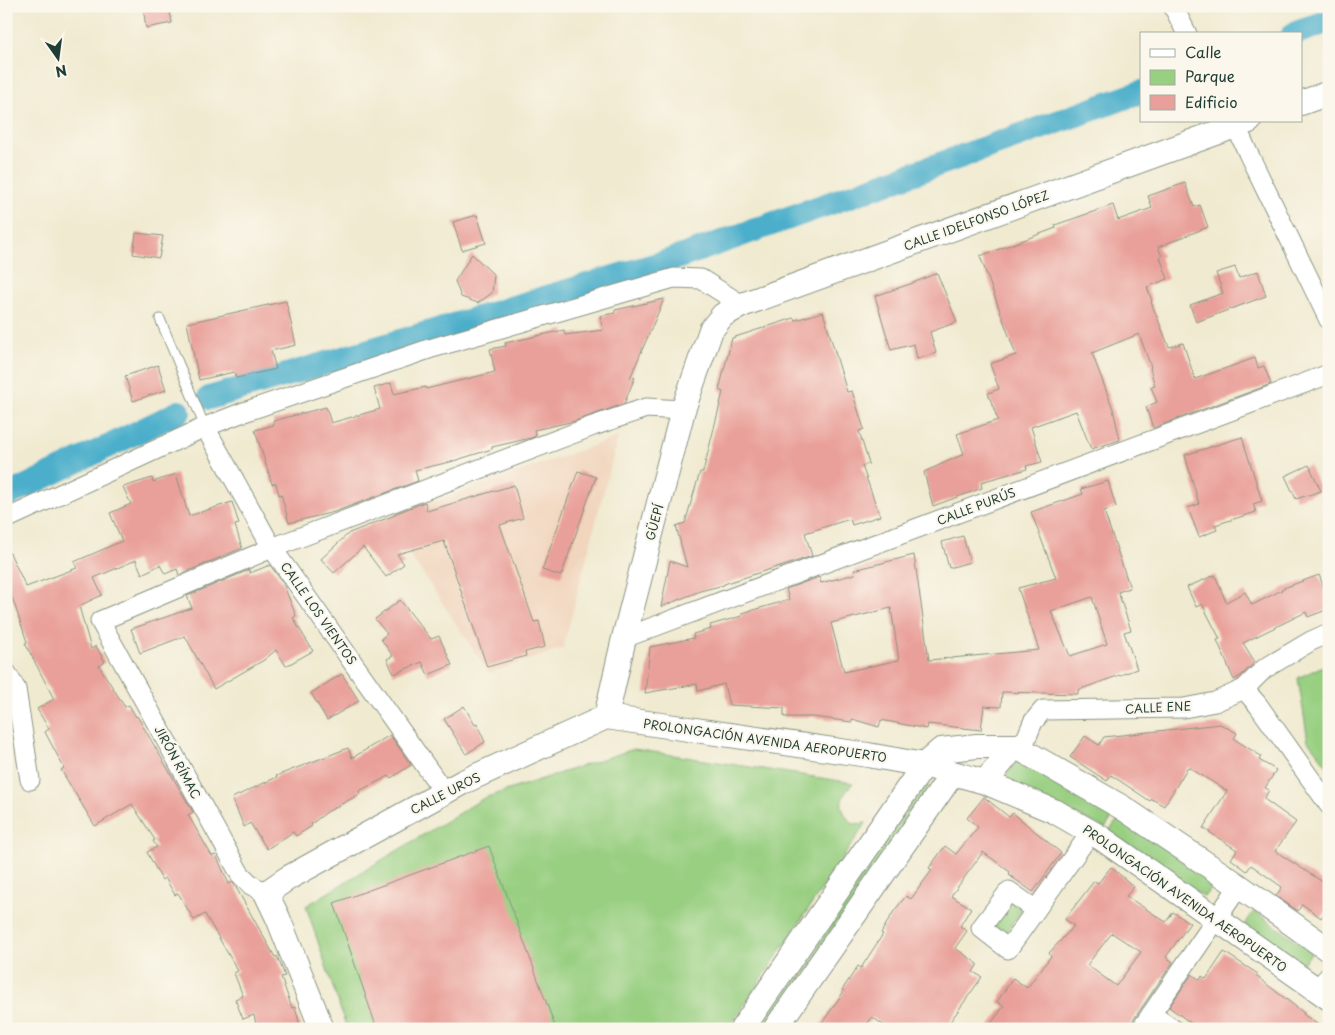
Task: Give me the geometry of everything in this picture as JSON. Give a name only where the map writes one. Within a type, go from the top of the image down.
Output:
[{"type":"street","points":[[1173,6],[1186,32]]},
{"type":"street","points":[[1302,103],[1329,93]]},
{"type":"street","points":[[1243,123],[1248,153],[1329,320]]},
{"type":"street","name":"CALLE IDELFONSO LÓPEZ","points":[[710,330],[723,315],[742,304],[1243,123]]},
{"type":"street","points":[[6,519],[241,412],[428,349],[674,278],[701,279],[742,304]]},
{"type":"street","name":"GÜEPÍ","points":[[606,717],[624,638],[684,410],[710,330]]},
{"type":"street","name":"CALLE PURÚS","points":[[624,638],[1329,374]]},
{"type":"street","points":[[272,548],[646,408],[684,410]]},
{"type":"street","name":"CALLE LOS VIENTOS","points":[[205,427],[272,548],[444,792]]},
{"type":"street","name":"JIRÓN RÍMAC","points":[[266,893],[251,885],[240,874],[100,621],[272,548]]},
{"type":"street","name":"CALLE ENE","points":[[1016,746],[1026,739],[1033,722],[1043,710],[1184,708],[1215,702],[1244,689],[1264,669],[1311,641],[1329,633]]},
{"type":"street","points":[[6,672],[16,689],[30,780]]},
{"type":"street","points":[[1244,689],[1258,705],[1329,805]]},
{"type":"street","name":"CALLE UROS","points":[[266,893],[288,878],[463,782],[606,717]]},
{"type":"street","name":"PROLONGACIÓN AVENIDA AEROPUERTO","points":[[606,717],[868,755],[924,765],[984,782],[1056,812],[1092,832],[1217,918],[1325,988]]},
{"type":"street","points":[[742,1029],[924,765],[941,750],[977,746],[1016,746],[1123,808],[1239,886],[1329,950]]},
{"type":"street","points":[[984,782],[1016,746]]},
{"type":"street","points":[[868,755],[890,770],[897,778],[902,799]]},
{"type":"street","points":[[775,1029],[954,773]]},
{"type":"street","points":[[1036,910],[1009,891],[981,928],[1008,949],[1036,910],[1092,832]]},
{"type":"street","points":[[1173,1029],[1146,1021],[1239,886]]},
{"type":"street","points":[[266,893],[278,918],[322,1029]]},
{"type":"lane","points":[[160,319],[205,427]]},
{"type":"shaded area","points":[[618,437],[563,648],[489,673],[386,519]]},
{"type":"green space","points":[[1329,663],[1329,768],[1308,741],[1298,678]]},
{"type":"green space","points":[[634,749],[853,783],[842,799],[842,809],[853,824],[866,823],[728,1029],[347,1029],[306,906],[484,798]]},
{"type":"green space","points":[[1019,760],[1114,815],[1105,828],[1006,782],[1004,777]]},
{"type":"green space","points":[[925,784],[932,789],[767,1029],[763,1029],[758,1025]]},
{"type":"green space","points":[[1120,817],[1215,882],[1204,897],[1109,831]]},
{"type":"green space","points":[[1011,900],[1023,908],[1005,934],[992,924]]},
{"type":"green space","points":[[1254,911],[1312,952],[1301,966],[1244,925]]},
{"type":"building","points":[[143,6],[169,6],[172,23],[146,28]]},
{"type":"building","points":[[1185,183],[1194,207],[1200,205],[1208,227],[1158,247],[1168,279],[1147,287],[1169,347],[1183,343],[1195,379],[1255,358],[1258,368],[1264,366],[1271,384],[1153,428],[1146,407],[1157,402],[1151,387],[1155,386],[1151,367],[1139,334],[1092,353],[1113,409],[1120,440],[1091,449],[1076,411],[1031,427],[1042,462],[1026,466],[1027,469],[981,482],[982,488],[933,506],[924,472],[964,454],[957,434],[998,420],[988,393],[999,389],[990,364],[1016,355],[980,256],[1056,228],[1055,225],[1113,205],[1118,220],[1152,208],[1148,196]]},
{"type":"building","points":[[477,215],[486,243],[462,250],[453,222]]},
{"type":"building","points":[[136,233],[163,236],[159,258],[133,254]]},
{"type":"building","points":[[472,254],[494,275],[492,293],[478,303],[461,297],[455,281]]},
{"type":"building","points":[[1235,267],[1239,278],[1258,271],[1266,296],[1196,322],[1190,305],[1223,293],[1216,273]]},
{"type":"building","points":[[937,273],[957,322],[930,332],[936,353],[917,359],[914,344],[891,350],[875,296]]},
{"type":"building","points":[[664,299],[630,378],[635,377],[624,404],[575,421],[534,430],[536,436],[531,438],[492,447],[492,449],[450,462],[415,470],[418,481],[334,512],[289,523],[281,494],[279,495],[276,483],[272,484],[255,430],[274,425],[273,421],[326,407],[331,423],[380,409],[374,388],[391,383],[394,394],[426,387],[426,389],[495,372],[490,349],[506,346],[505,343],[564,330],[565,335],[603,330],[600,316],[615,313],[615,310]]},
{"type":"building","points":[[286,301],[296,345],[271,351],[276,369],[236,378],[234,372],[199,380],[187,323]]},
{"type":"building","points":[[823,312],[847,392],[852,391],[864,429],[859,431],[869,464],[862,466],[880,516],[852,525],[850,519],[805,533],[812,556],[700,591],[661,607],[670,561],[687,567],[676,526],[685,523],[700,472],[703,472],[723,392],[719,390],[732,338],[794,318],[795,320]]},
{"type":"building","points":[[158,365],[166,390],[133,401],[125,376]]},
{"type":"building","points":[[1242,437],[1262,501],[1253,504],[1256,512],[1215,525],[1217,530],[1199,537],[1188,508],[1199,504],[1185,455]]},
{"type":"building","points":[[1309,465],[1321,491],[1296,499],[1285,476]]},
{"type":"building","points":[[578,471],[596,477],[561,576],[542,570]]},
{"type":"building","points":[[176,474],[189,516],[232,502],[239,524],[235,525],[242,548],[179,575],[177,569],[165,574],[160,565],[142,574],[136,560],[94,578],[102,595],[79,606],[91,649],[96,646],[105,662],[99,666],[125,707],[129,705],[137,716],[193,812],[188,815],[212,856],[216,855],[229,884],[232,882],[234,884],[275,957],[277,956],[285,976],[281,977],[292,1008],[295,1007],[301,1029],[257,1029],[254,1015],[243,1019],[235,999],[243,996],[234,973],[238,971],[205,914],[194,920],[178,893],[175,895],[165,878],[162,880],[147,852],[157,847],[153,841],[155,840],[132,804],[95,826],[61,770],[64,768],[45,732],[49,729],[37,709],[54,699],[25,643],[27,642],[6,579],[6,554],[10,553],[26,587],[77,568],[74,562],[122,541],[110,513],[131,504],[123,487],[152,478],[153,482]]},
{"type":"building","points":[[1108,481],[1116,507],[1104,511],[1130,588],[1118,592],[1131,630],[1124,632],[1137,669],[1078,690],[1078,694],[1002,692],[1001,707],[984,706],[981,730],[928,724],[927,729],[881,720],[879,727],[852,719],[852,722],[813,717],[784,717],[784,708],[729,705],[724,684],[698,691],[697,684],[645,693],[650,647],[694,638],[693,634],[711,629],[710,625],[742,616],[742,613],[789,600],[786,589],[819,577],[821,583],[855,574],[854,570],[914,555],[929,660],[1039,650],[1018,588],[1056,578],[1031,512],[1083,494],[1081,489]],"holes":[[[1092,597],[1107,644],[1070,656],[1051,611]],[[891,608],[899,660],[844,672],[831,623]]]},
{"type":"building","points":[[514,485],[523,518],[500,525],[534,622],[539,621],[545,647],[525,652],[526,656],[487,667],[444,541],[397,554],[404,564],[386,577],[363,547],[334,573],[321,559],[349,533],[425,502],[427,511]]},
{"type":"building","points":[[963,536],[970,562],[949,568],[942,542]]},
{"type":"building","points":[[270,565],[283,583],[296,616],[293,618],[313,651],[286,666],[276,650],[264,660],[214,689],[185,636],[140,653],[131,629],[192,608],[187,596],[249,570],[250,573]]},
{"type":"building","points":[[1215,575],[1226,602],[1245,592],[1252,605],[1281,589],[1319,575],[1329,600],[1329,609],[1308,617],[1306,612],[1243,643],[1255,662],[1234,680],[1217,640],[1220,639],[1202,604],[1196,607],[1187,587]]},
{"type":"building","points":[[400,600],[431,639],[439,636],[452,665],[428,675],[422,662],[394,674],[387,659],[393,656],[381,639],[387,634],[375,619]]},
{"type":"building","points":[[342,674],[359,701],[327,720],[311,693]]},
{"type":"building","points":[[464,706],[475,725],[477,724],[485,742],[466,754],[444,719]]},
{"type":"building","points":[[1220,724],[1237,733],[1234,739],[1261,756],[1259,760],[1276,770],[1265,788],[1269,790],[1264,799],[1296,822],[1275,851],[1329,886],[1329,908],[1321,918],[1302,904],[1298,911],[1276,896],[1282,887],[1251,865],[1247,871],[1231,859],[1237,850],[1203,828],[1227,791],[1188,767],[1164,806],[1152,799],[1150,801],[1111,775],[1107,781],[1070,757],[1085,736],[1099,745],[1104,737]]},
{"type":"building","points":[[390,735],[411,765],[391,778],[389,776],[359,791],[360,794],[327,812],[311,824],[312,826],[296,836],[293,832],[267,849],[250,823],[244,827],[232,798],[276,776],[348,748],[352,758]]},
{"type":"building","points":[[984,797],[1009,817],[1013,813],[1061,853],[1033,892],[1009,875],[1010,872],[983,852],[951,896],[971,908],[960,926],[967,931],[955,948],[978,964],[973,972],[982,977],[945,1029],[889,1029],[872,1017],[864,1029],[818,1029],[844,991],[842,990],[858,966],[861,968],[883,934],[881,933],[894,911],[906,896],[911,899],[932,870],[929,868],[945,846],[956,854],[978,827],[967,818]]},
{"type":"building","points":[[489,846],[556,1029],[377,1029],[334,903]]},
{"type":"building","points":[[1111,867],[1134,887],[1126,896],[1166,922],[1173,912],[1190,923],[1166,957],[1173,962],[1127,1029],[987,1029],[1004,1006],[997,1002],[1013,978],[1027,988],[1051,956],[1049,953],[1074,926],[1065,919],[1094,881],[1098,883]],"holes":[[[1112,933],[1141,952],[1116,986],[1087,965]]]},
{"type":"building","points":[[1224,952],[1258,974],[1256,976],[1324,1029],[1199,1029],[1169,1007],[1192,974],[1200,980],[1202,976],[1206,979]]},
{"type":"waterway","points":[[1299,32],[1329,21]]},
{"type":"waterway","points":[[209,398],[671,260],[1140,92]]},
{"type":"waterway","points":[[6,496],[179,412]]}]
